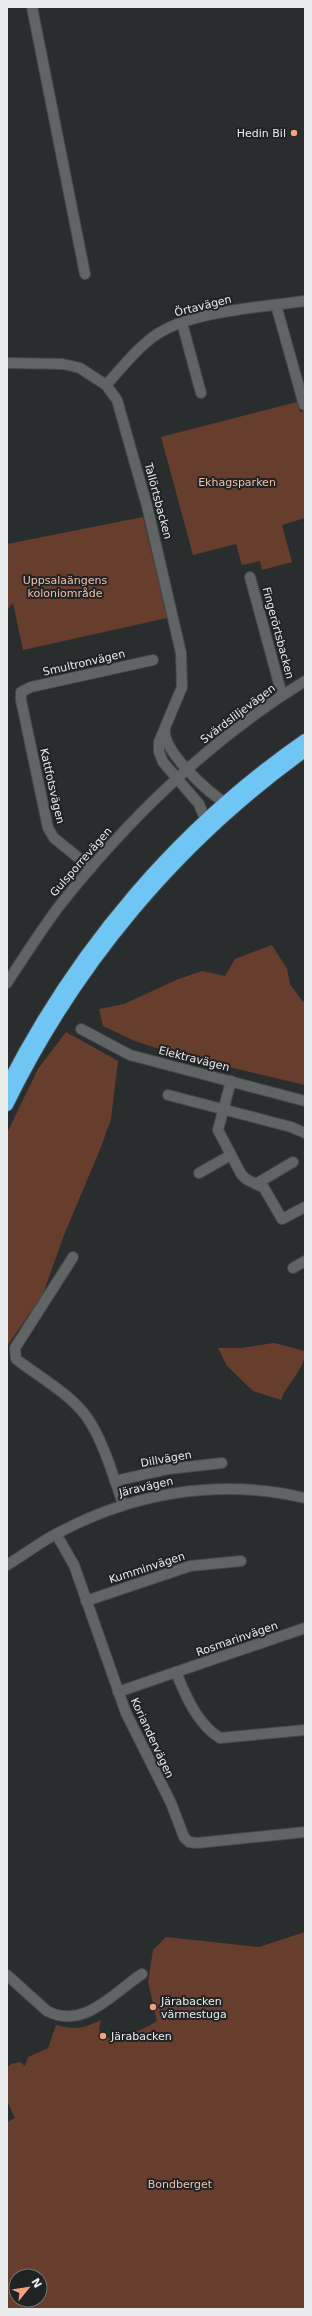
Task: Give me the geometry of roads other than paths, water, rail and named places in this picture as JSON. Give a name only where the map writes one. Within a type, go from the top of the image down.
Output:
[{"type":"highway","points":[[7,1085],[43,1020],[95,943],[145,882],[226,802],[305,740]]},
{"type":"highway","points":[[7,1105],[29,1061],[61,1008],[102,948],[130,912],[208,831],[253,791],[305,751]]},
{"type":"street","points":[[32,7],[84,274]]},
{"type":"street","name":"Örtavägen","points":[[106,385],[154,336],[182,323],[240,310],[305,302]]},
{"type":"street","points":[[276,305],[304,405]]},
{"type":"street","points":[[182,323],[201,393]]},
{"type":"street","name":"Tallörtsbacken","points":[[7,363],[63,364],[80,368],[106,385],[120,408],[147,506],[179,636],[183,669],[182,687],[159,742],[159,752],[163,762],[199,804],[206,821]]},
{"type":"street","name":"Fingerörtsbacken","points":[[250,577],[282,695]]},
{"type":"street","name":"Smultronvägen","points":[[21,692],[31,687],[153,660]]},
{"type":"street","name":"Svärdsliljevägen","points":[[188,770],[234,731],[282,695],[305,681]]},
{"type":"street","name":"Kattfotsvägen","points":[[21,692],[21,700],[48,828],[54,838],[91,868]]},
{"type":"street","points":[[165,728],[165,735],[168,744],[188,770],[212,794],[226,802]]},
{"type":"street","name":"Gulsporrevägen","points":[[7,982],[60,906],[91,868],[139,815],[188,770]]},
{"type":"street","name":"Elektravägen","points":[[81,1029],[130,1055],[305,1102]]},
{"type":"street","points":[[231,1081],[218,1130],[231,1154],[246,1179],[264,1188],[282,1220],[305,1207]]},
{"type":"street","points":[[168,1095],[291,1127],[305,1133]]},
{"type":"street","points":[[199,1173],[231,1154]]},
{"type":"street","points":[[256,1184],[293,1162]]},
{"type":"street","points":[[72,1257],[15,1348],[16,1360],[77,1405],[87,1416],[116,1482],[123,1504]]},
{"type":"street","points":[[293,1268],[305,1261]]},
{"type":"street","name":"Dillvägen","points":[[116,1482],[168,1469],[222,1463]]},
{"type":"street","name":"Järavägen","points":[[7,1566],[56,1534],[123,1504],[191,1490],[243,1488],[305,1498]]},
{"type":"street","name":"Koriandervägen","points":[[56,1534],[74,1565],[126,1713],[170,1803],[184,1836],[189,1842],[206,1842],[305,1832]]},
{"type":"street","name":"Kumminvägen","points":[[86,1601],[190,1566],[241,1561]]},
{"type":"street","name":"Rosmarinvägen","points":[[118,1692],[305,1628]]},
{"type":"street","points":[[176,1672],[182,1689],[208,1731],[220,1738],[305,1730]]},
{"type":"street","points":[[7,1974],[47,2011],[55,2015],[75,2017],[91,2011],[142,1974]]},
{"type":"place","name":"Hedin Bil","points":[[294,133]]},
{"type":"place","name":"Järabacken värmestuga","points":[[153,2007]]},
{"type":"place","name":"Järabacken","points":[[103,2036]]},
{"type":"park label","name":"Ekhagsparken","points":[[237,482]]},
{"type":"park label","name":"Uppsalaängens koloniområde","points":[[65,586]]},
{"type":"park label","name":"Bondberget","points":[[180,2184]]}]
